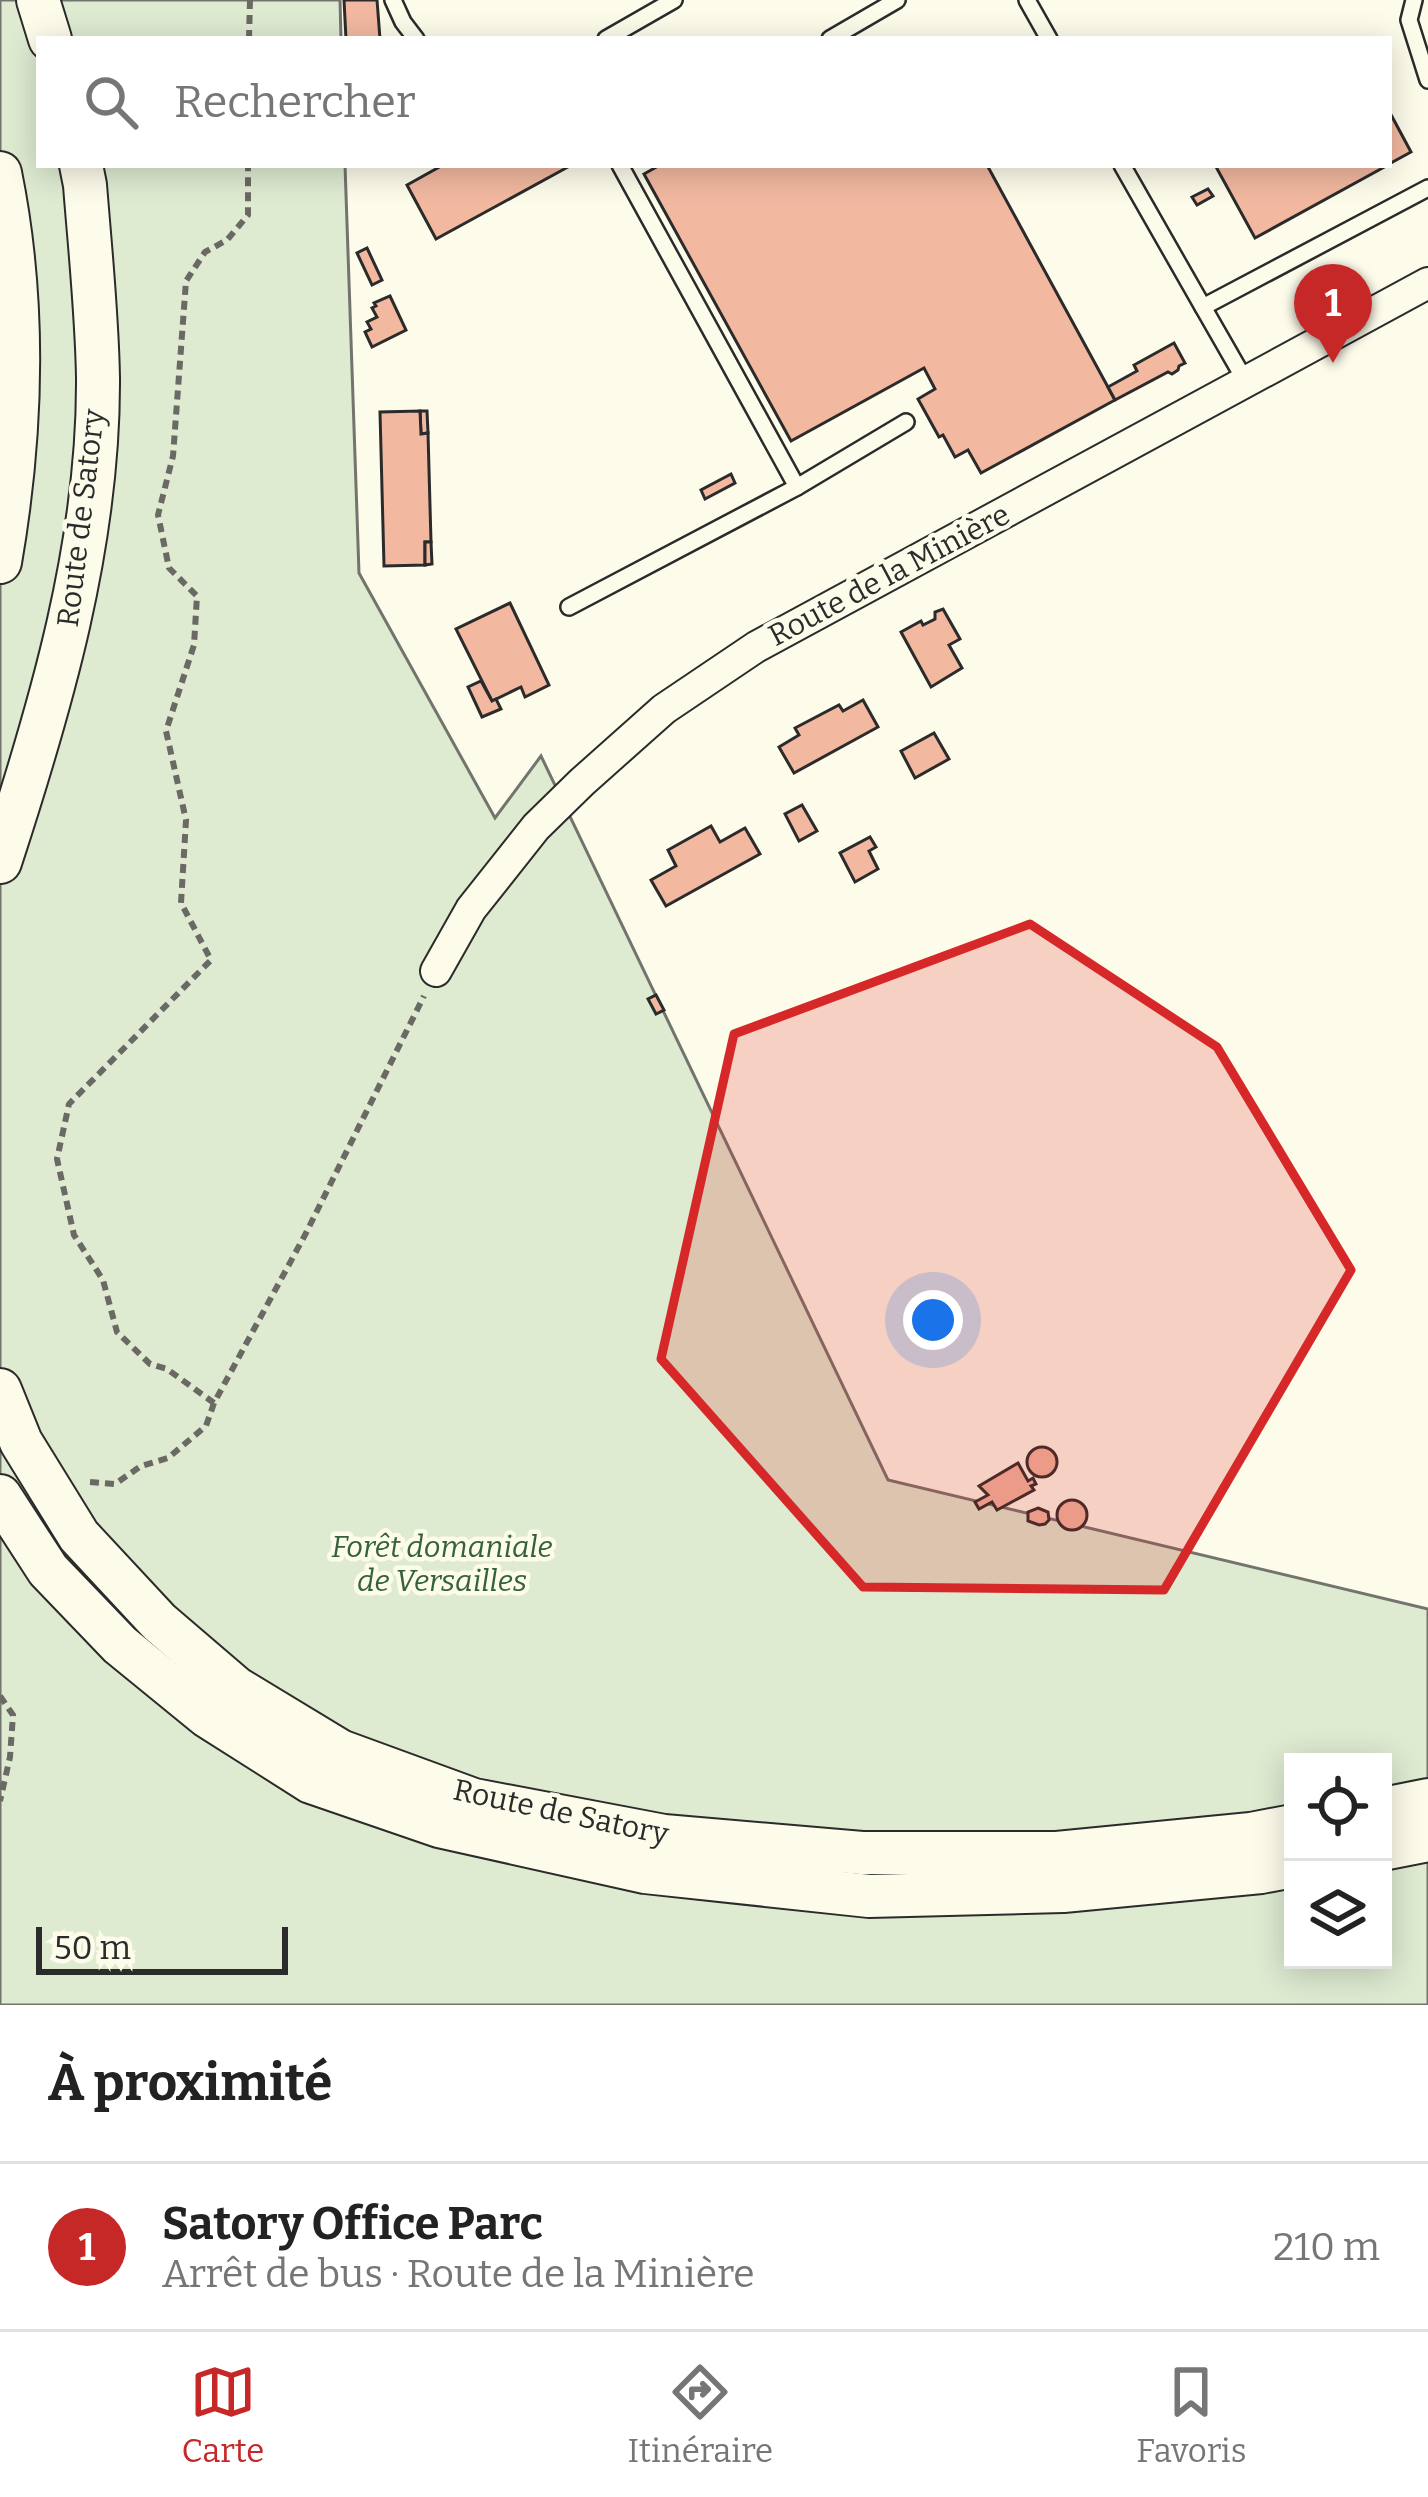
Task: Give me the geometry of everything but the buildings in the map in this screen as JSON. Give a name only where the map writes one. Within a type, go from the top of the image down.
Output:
[{"type":"main road","points":[[38,0],[49,36]]},
{"type":"main road","name":"Route de Satory","points":[[0,862],[65,643],[95,454],[98,378],[82,168]]},
{"type":"main road","points":[[0,173],[18,309],[14,449],[0,562]]},
{"type":"main road","name":"Route de Satory","points":[[0,1390],[21,1442],[79,1536],[159,1622],[236,1688],[340,1751],[473,1799],[664,1836],[862,1853],[1057,1853],[1284,1828]]},
{"type":"main road","name":"Route de Satory","points":[[0,1496],[48,1570],[121,1645],[207,1717],[311,1782],[439,1826],[645,1872],[868,1896],[1063,1891],[1284,1868]]},
{"type":"main road","points":[[1392,1807],[1428,1800]]},
{"type":"main road","points":[[1392,1847],[1428,1840]]},
{"type":"street","name":"Route de la Minière","points":[[436,971],[471,909],[536,827],[664,709],[756,647],[1428,283]]},
{"type":"lane","points":[[393,0],[414,36]]},
{"type":"lane","points":[[611,36],[674,0]]},
{"type":"lane","points":[[835,36],[898,0]]},
{"type":"lane","points":[[1027,0],[1047,36]]},
{"type":"lane","points":[[1414,0],[1409,20],[1428,80]]},
{"type":"lane","points":[[622,168],[797,487]]},
{"type":"lane","points":[[1124,168],[1246,382]]},
{"type":"lane","points":[[1203,307],[1428,188]]},
{"type":"lane","points":[[569,607],[797,487],[907,422]]},
{"type":"path","points":[[249,36],[250,0]]},
{"type":"path","points":[[214,1403],[167,1369],[150,1364],[117,1332],[103,1280],[74,1235],[57,1159],[69,1104],[211,960],[181,903],[186,820],[166,730],[194,645],[197,596],[169,568],[158,515],[173,456],[186,280],[205,252],[227,240],[248,215],[248,168]]},
{"type":"path","points":[[85,1482],[115,1484],[141,1466],[168,1458],[206,1426],[436,971]]},
{"type":"path","points":[[0,1696],[13,1715],[0,1802]]},
{"type":"highlighted area","points":[[1030,924],[1217,1047],[1351,1270],[1164,1590],[863,1587],[661,1359],[734,1034]]},
{"type":"green space","name":"Forêt domaniale de Versailles","points":[[0,0],[340,0],[341,36],[36,36],[36,168],[345,168],[359,573],[495,818],[541,756],[888,1480],[1428,1609],[1428,2005],[0,2005]]},
{"type":"place","name":"Satory Office Parc","points":[[1333,363]]}]
